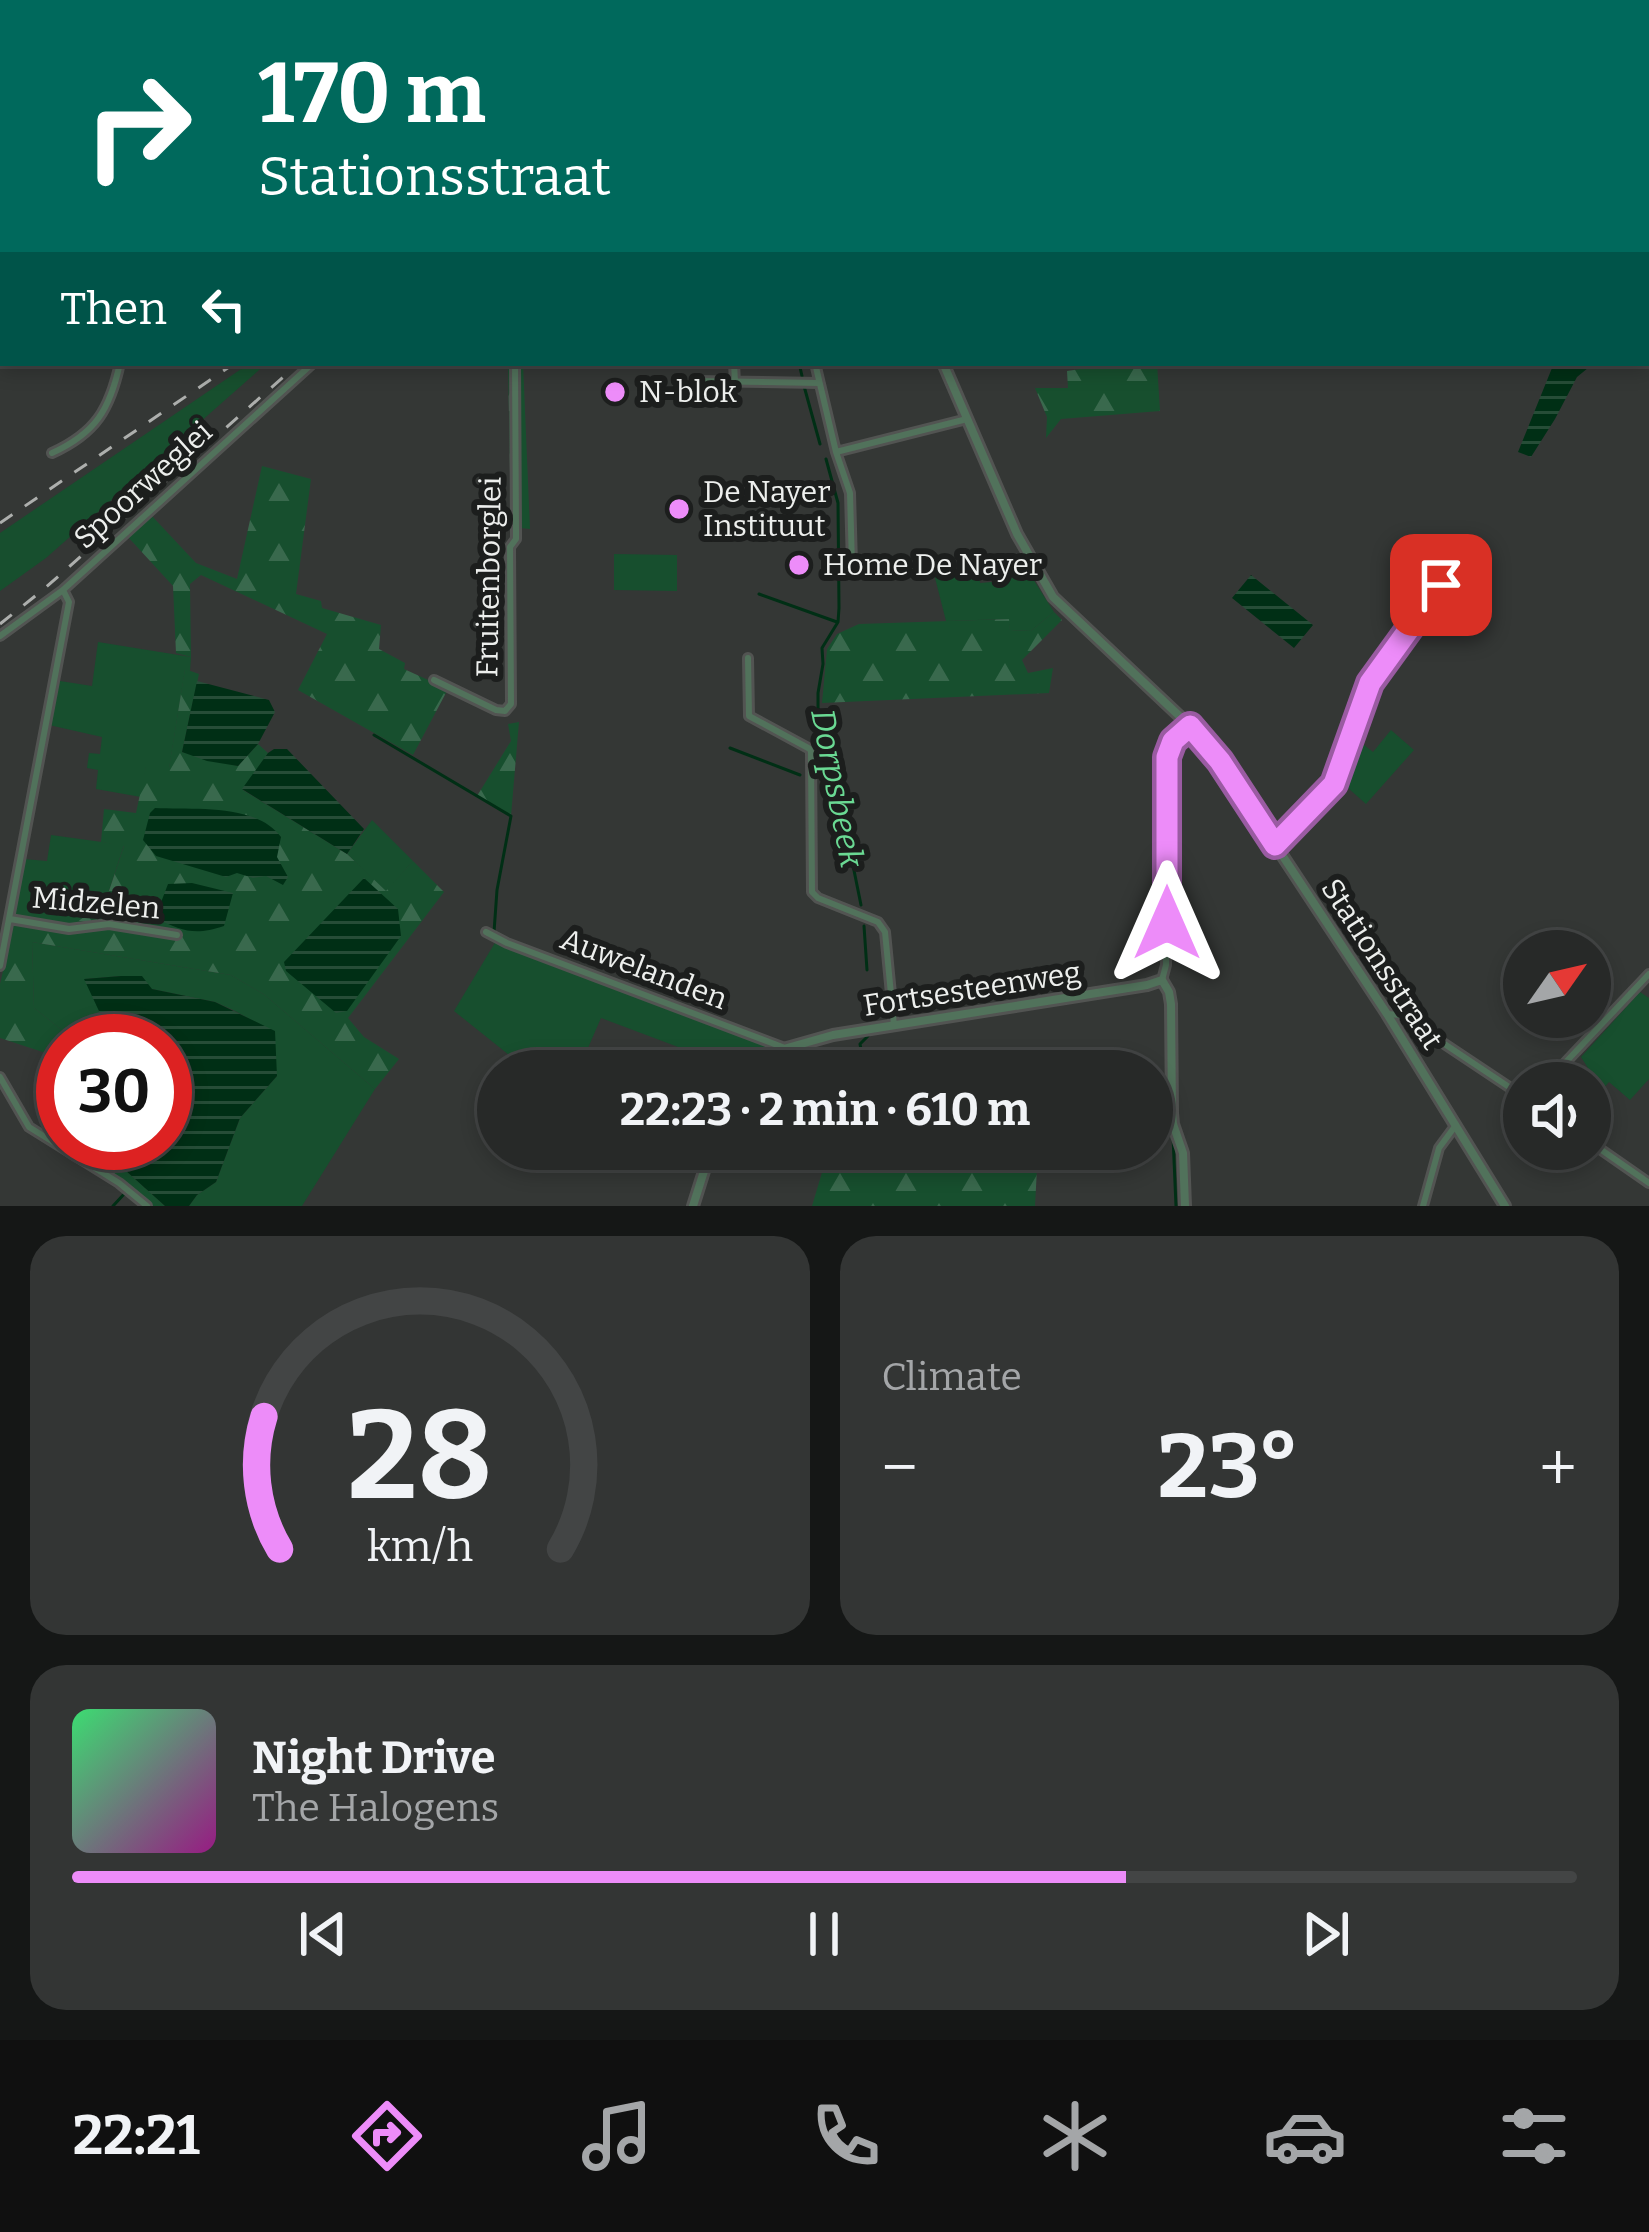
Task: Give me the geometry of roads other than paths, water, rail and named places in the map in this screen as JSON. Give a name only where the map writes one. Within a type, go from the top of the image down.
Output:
[{"type":"street","points":[[52,453],[107,409],[119,366]]},
{"type":"street","name":"Spoorweglei","points":[[0,636],[63,590],[310,366]]},
{"type":"street","name":"Fruitenborglei","points":[[434,680],[496,710],[505,711],[511,704],[514,366]]},
{"type":"street","points":[[734,366],[735,382]]},
{"type":"street","points":[[816,366],[850,493],[852,565],[862,570],[924,570]]},
{"type":"street","name":"Stationsstraat","points":[[944,366],[1016,534],[1053,597],[1190,726],[1220,761],[1387,1014],[1505,1206]]},
{"type":"street","points":[[696,381],[820,382]]},
{"type":"street","points":[[836,452],[968,418]]},
{"type":"street","points":[[1275,845],[1334,784],[1370,683],[1441,585]]},
{"type":"street","name":"Midzelen","points":[[0,966],[69,602],[63,590]]},
{"type":"street","points":[[748,658],[749,716],[811,752],[812,892],[878,922],[885,932],[894,1025]]},
{"type":"street","points":[[1185,1206],[1183,1153],[1172,1113],[1171,1004],[1162,980],[1166,965],[1168,750],[1190,726]]},
{"type":"street","name":"Midzelen","points":[[10,919],[69,929],[109,924],[177,935]]},
{"type":"street","name":"Auwelanden","points":[[486,932],[787,1048]]},
{"type":"street","points":[[1566,1062],[1649,974]]},
{"type":"street","name":"Fortsesteenweg","points":[[784,1050],[833,1035],[1162,980]]},
{"type":"street","points":[[1387,1014],[1401,1015],[1503,1083]]},
{"type":"street","points":[[0,1078],[29,1127],[147,1206]]},
{"type":"street","points":[[1423,1206],[1439,1148],[1456,1125]]},
{"type":"street","points":[[1611,1157],[1649,1183]]},
{"type":"street","points":[[693,1206],[705,1170]]},
{"type":"waterway","name":"Dorpsbeek","points":[[800,366],[802,376]]},
{"type":"waterway","name":"Dorpsbeek","points":[[804,386],[820,444]]},
{"type":"waterway","name":"Dorpsbeek","points":[[826,459],[838,503],[839,608],[838,622],[822,648],[818,708],[861,905]]},
{"type":"waterway","points":[[759,594],[837,622]]},
{"type":"waterway","points":[[374,735],[511,816],[494,932]]},
{"type":"waterway","points":[[730,748],[800,775]]},
{"type":"waterway","name":"Dorpsbeek","points":[[864,926],[867,970]]},
{"type":"waterway","name":"Dorpsbeek","points":[[861,1050],[860,1044],[868,1036]]},
{"type":"waterway","name":"Dorpsbeek","points":[[1173,1136],[1176,1206]]},
{"type":"waterway","points":[[113,1206],[125,1193]]},
{"type":"railway","points":[[0,523],[231,366]]},
{"type":"railway","points":[[0,624],[296,366]]},
{"type":"place","name":"N-blok","points":[[615,392]]},
{"type":"place","name":"De Nayer Instituut","points":[[679,509]]},
{"type":"place","name":"Home De Nayer","points":[[799,565]]}]
